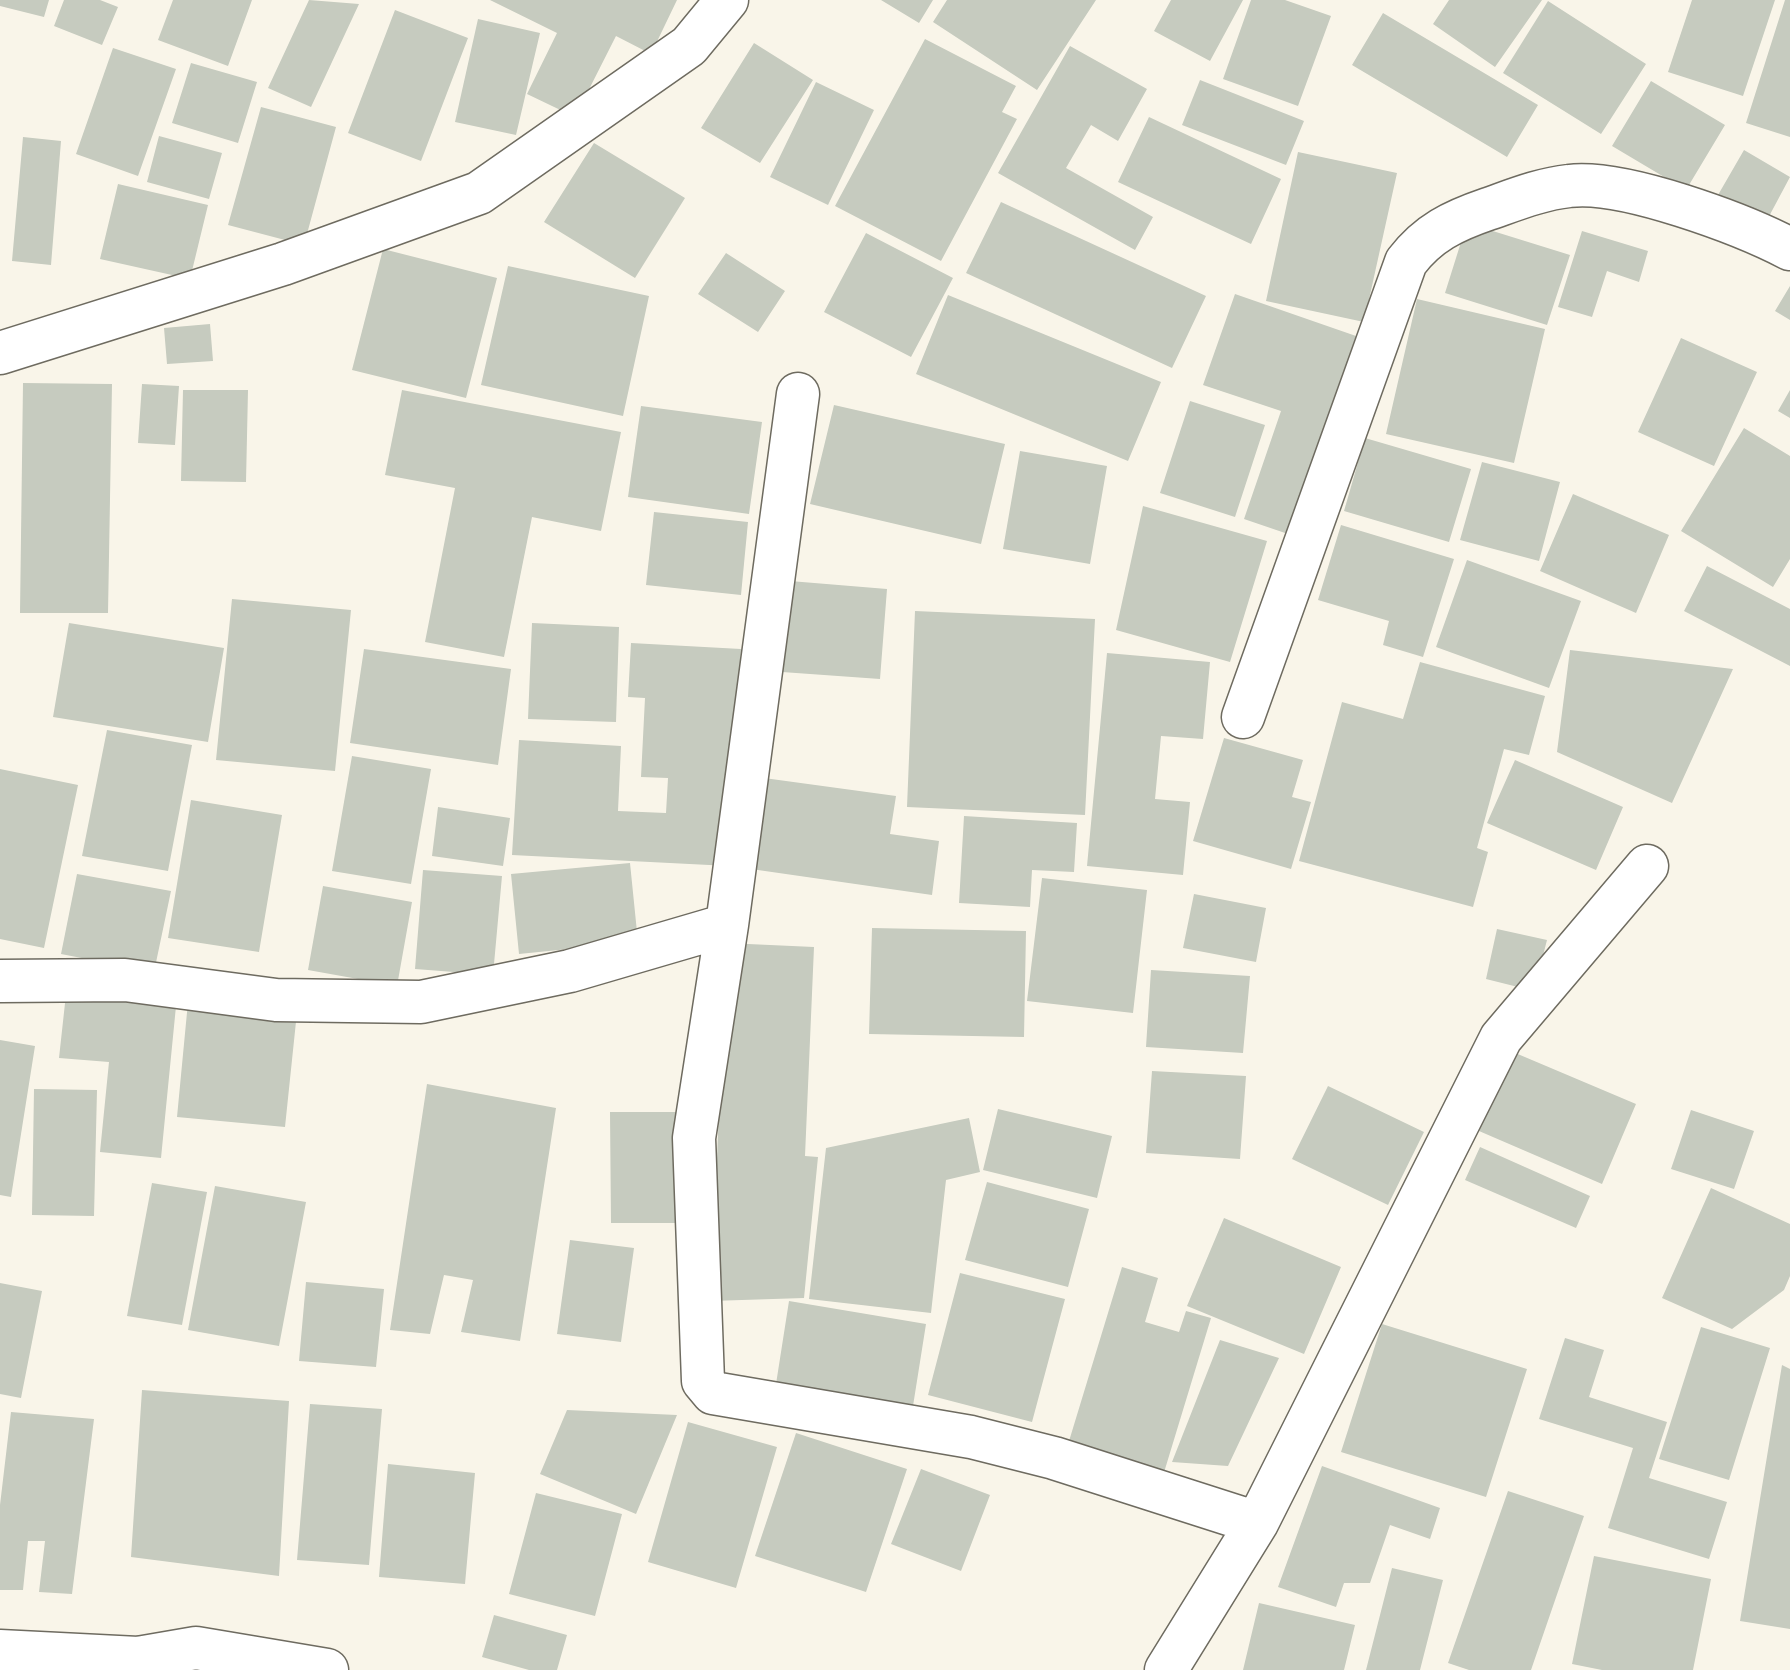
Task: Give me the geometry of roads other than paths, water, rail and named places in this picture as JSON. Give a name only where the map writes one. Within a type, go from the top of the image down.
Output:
[{"type":"street","points":[[0,353],[283,264],[479,193],[689,46],[728,0]]},
{"type":"street","points":[[1244,716],[1406,262],[1426,236],[1497,206],[1572,185],[1609,189],[1743,224],[1790,249]]},
{"type":"street","points":[[798,394],[727,925],[694,1138],[703,1380],[713,1393],[971,1437],[1054,1458],[1256,1522]]},
{"type":"street","points":[[1166,1670],[1256,1522],[1501,1038],[1647,866]]},
{"type":"street","points":[[0,981],[125,980],[276,1000],[421,1002],[570,971],[727,925]]},
{"type":"street","points":[[0,1651],[137,1664],[196,1648],[326,1670]]}]
